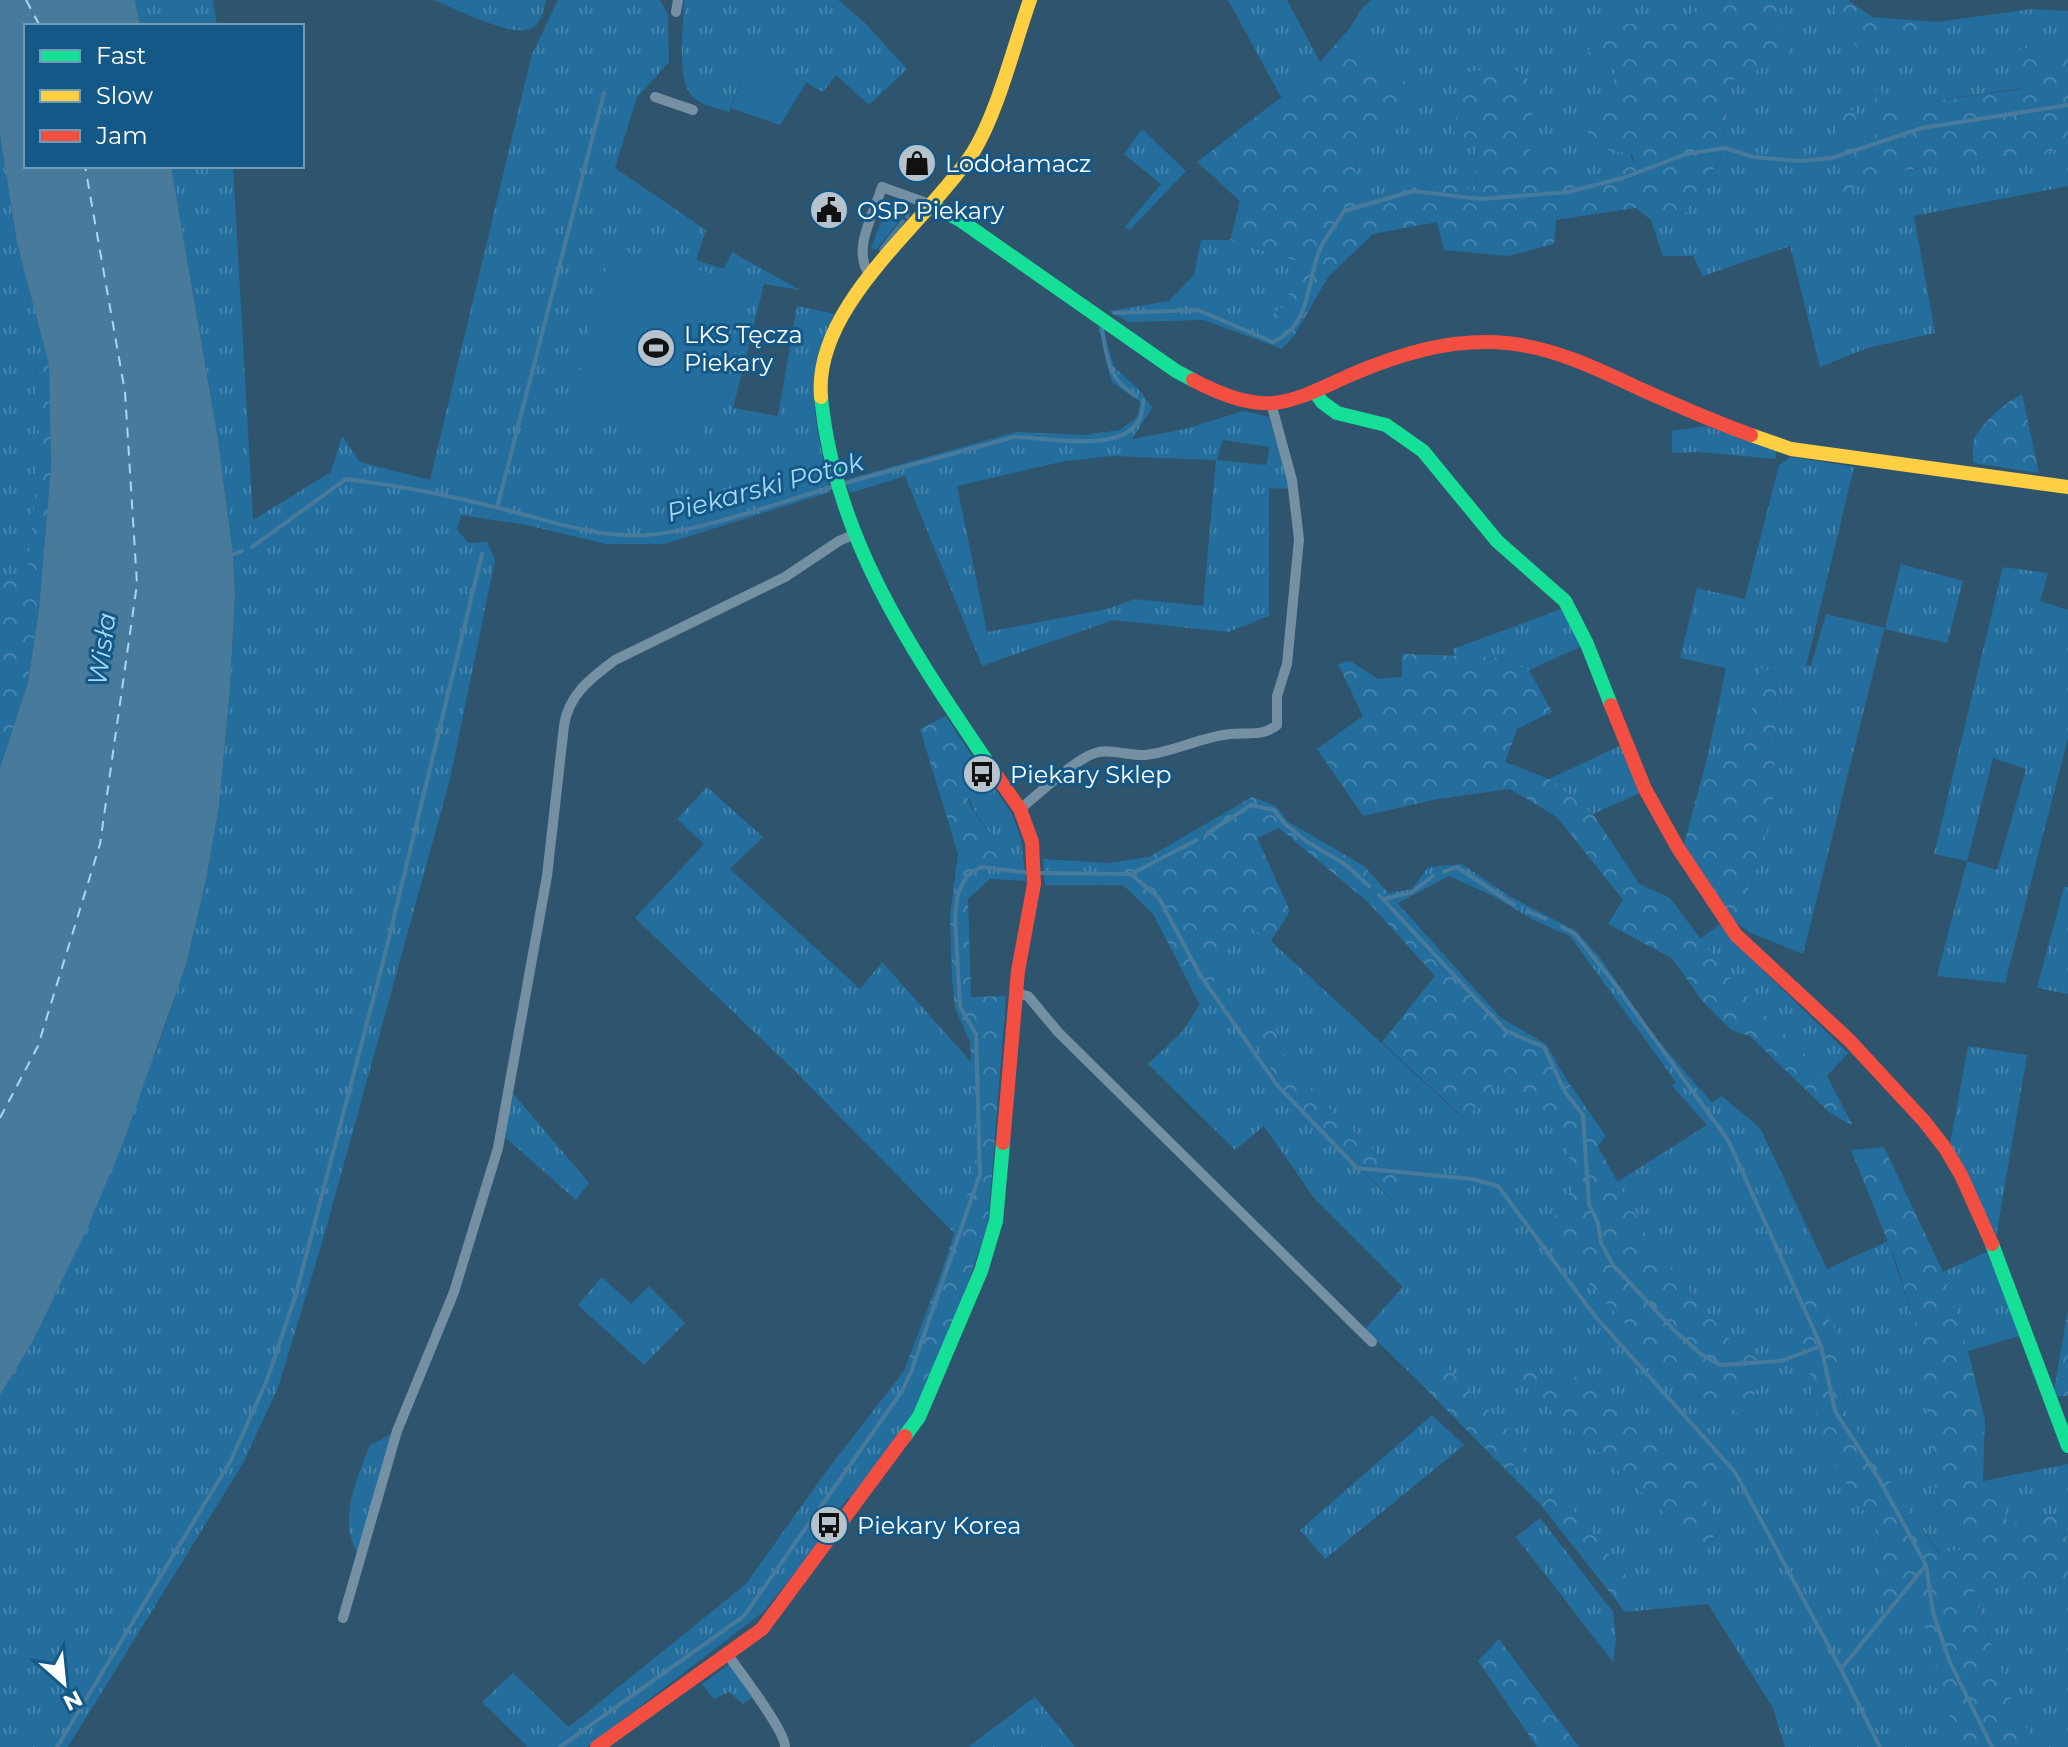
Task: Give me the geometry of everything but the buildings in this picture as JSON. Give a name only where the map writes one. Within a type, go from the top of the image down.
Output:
[{"type":"street","points":[[676,12],[678,0]]},
{"type":"street","points":[[597,1747],[762,1629],[919,1417],[981,1271],[996,1221],[1016,993],[1034,884],[1034,858],[1028,826],[1020,809],[908,642],[876,585],[855,534],[838,478],[822,411],[821,369],[833,333],[871,276],[968,162],[980,139],[1030,0]]},
{"type":"street","points":[[655,97],[693,110]]},
{"type":"street","points":[[871,276],[861,254],[882,187],[955,217],[1176,371],[1206,387],[1251,402],[1293,400],[1417,350],[1447,344],[1506,343],[1555,352],[1580,361],[1708,420],[1791,449],[2068,487]]},
{"type":"street","points":[[1315,392],[1322,402],[1337,413],[1386,425],[1423,451],[1497,541],[1565,601],[1587,644],[1645,789],[1678,848],[1736,935],[1849,1040],[1945,1148],[1993,1245],[2068,1446]]},
{"type":"street","points":[[1020,809],[1092,754],[1154,754],[1227,734],[1261,734],[1277,725],[1277,696],[1287,664],[1299,539],[1292,480],[1271,403]]},
{"type":"street","points":[[343,1618],[397,1431],[454,1292],[498,1148],[547,876],[569,706],[590,679],[615,660],[785,577],[839,541],[855,534]]},
{"type":"street","points":[[1016,993],[1028,996],[1058,1032],[1372,1342]]},
{"type":"street","points":[[728,1655],[777,1725],[785,1747]]},
{"type":"green space","points":[[135,0],[213,0],[217,24],[140,24]]},
{"type":"green space","points":[[434,0],[546,0],[538,23],[523,30],[498,26]]},
{"type":"green space","points":[[558,0],[660,0],[668,15],[669,62],[637,97],[615,168],[706,230],[696,260],[724,269],[732,252],[800,290],[764,284],[733,408],[778,416],[797,306],[835,314],[817,360],[814,381],[816,423],[830,492],[664,544],[606,544],[527,525],[461,515],[457,530],[469,543],[487,542],[495,560],[450,779],[324,1236],[278,1388],[242,1465],[68,1747],[0,1747],[0,1395],[33,1341],[86,1231],[158,1046],[186,965],[219,806],[230,689],[235,594],[233,555],[218,439],[171,168],[233,168],[253,520],[331,472],[342,436],[360,462],[430,480],[532,54]]},
{"type":"green space","points":[[684,0],[838,0],[864,22],[907,69],[869,105],[836,75],[823,92],[750,52],[729,112],[702,103],[688,90],[682,66]]},
{"type":"green space","points":[[1228,0],[1287,0],[1320,62],[1305,79],[1281,97]]},
{"type":"green space","points":[[1371,0],[1848,0],[1834,10],[1859,49],[1879,37],[1939,34],[1937,22],[2032,9],[2068,11],[2068,47],[2019,49],[2022,88],[1900,106],[1876,89],[1876,136],[1860,138],[1854,111],[1836,114],[1842,191],[1904,170],[2052,151],[2068,146],[2068,186],[1914,216],[1935,333],[1867,348],[1820,367],[1790,246],[1703,276],[1693,256],[1663,256],[1651,220],[1679,222],[1720,160],[1732,80],[1700,8],[1675,24],[1603,24],[1588,51],[1616,71],[1609,95],[1634,165],[1589,180],[1531,156],[1526,130],[1463,72],[1454,132],[1477,144],[1475,192],[1440,180],[1359,201],[1355,169],[1364,129],[1411,86],[1366,52],[1350,28]]},
{"type":"green space","points":[[1848,0],[1872,17],[1937,22],[1940,34],[1879,37],[1858,50],[1834,10]]},
{"type":"green space","points":[[1778,1],[1789,57],[1732,80],[1720,159],[1679,222],[1651,220],[1636,208],[1556,220],[1554,244],[1508,256],[1444,250],[1437,222],[1373,234],[1328,277],[1294,336],[1282,349],[1261,341],[1257,325],[1286,305],[1297,261],[1230,240],[1240,201],[1197,162],[1305,79],[1350,28],[1366,52],[1411,86],[1398,129],[1364,130],[1355,169],[1359,201],[1440,180],[1475,191],[1477,144],[1454,132],[1462,72],[1513,68],[1541,89],[1526,130],[1531,156],[1589,180],[1634,165],[1632,154],[1607,150],[1578,121],[1609,95],[1616,72],[1588,51],[1603,24],[1675,24],[1700,8]]},
{"type":"green space","points":[[2068,47],[2068,146],[2052,151],[1904,170],[1842,192],[1836,113],[1854,110],[1860,138],[1875,136],[1875,88],[1900,106],[2021,89],[2019,49]]},
{"type":"green space","points":[[750,52],[806,83],[780,125],[731,108]]},
{"type":"green space","points":[[1142,129],[1186,171],[1130,230],[1125,227],[1161,184],[1124,154]]},
{"type":"green space","points":[[0,135],[17,243],[49,365],[36,362],[40,450],[27,576],[7,575],[0,579]]},
{"type":"green space","points":[[894,201],[907,211],[876,250],[871,248],[887,207]]},
{"type":"green space","points":[[1201,240],[1230,240],[1297,261],[1286,305],[1257,325],[1261,341],[1204,320],[1128,322],[1109,311],[1169,301],[1194,275]]},
{"type":"green space","name":"LKS Tęcza Piekary","points":[[611,248],[742,281],[700,447],[569,415]]},
{"type":"green space","points":[[1098,326],[1103,329],[1114,367],[1141,392],[1152,408],[1132,439],[1185,429],[1243,411],[1269,417],[1290,489],[1269,488],[1269,616],[1228,632],[1113,620],[982,666],[905,476],[850,493],[845,480],[1016,432],[1083,435],[1120,430],[1137,417],[1140,402],[1112,382]],"holes":[[[1223,440],[1270,447],[1266,465],[1217,460]],[[1113,456],[1216,460],[1203,606],[1135,599],[1107,609],[987,632],[957,486],[1065,461]]]},
{"type":"green space","points":[[36,361],[49,365],[51,466],[39,609],[28,682],[0,768],[0,579],[7,575],[27,575],[40,450]]},
{"type":"green space","points":[[2022,394],[2039,473],[1973,463],[1973,443],[1979,431],[1996,412]]},
{"type":"green space","points":[[1706,426],[1776,451],[1776,459],[1699,452],[1672,453],[1672,431]]},
{"type":"green space","points":[[1791,457],[1854,467],[1806,666],[1811,666],[1826,614],[1885,628],[1901,564],[1963,581],[1947,643],[1884,629],[1803,954],[1749,932],[1735,921],[1761,858],[1774,794],[1777,672],[1760,668],[1741,764],[1708,755],[1726,668],[1680,658],[1697,588],[1745,599],[1779,465]]},
{"type":"green space","points":[[2003,567],[2048,573],[2040,601],[2068,610],[2068,738],[2005,983],[1937,976],[1967,861],[1934,854]],"holes":[[[1993,758],[2026,769],[1997,870],[1967,861]]]},
{"type":"green space","points":[[1564,608],[1582,646],[1529,670],[1494,657],[1455,656],[1453,649]]},
{"type":"green space","points":[[1402,654],[1494,657],[1529,670],[1552,712],[1517,729],[1505,762],[1549,779],[1593,814],[1639,884],[1670,898],[1735,985],[1827,1076],[1853,1126],[1830,1113],[1750,1036],[1731,1030],[1703,1002],[1673,959],[1608,924],[1623,900],[1557,817],[1510,789],[1437,799],[1363,816],[1317,749],[1363,716],[1338,664],[1350,661],[1378,679],[1402,677]]},
{"type":"green space","points":[[1760,668],[1777,672],[1774,794],[1761,858],[1735,921],[1684,844],[1708,755],[1741,763]]},
{"type":"green space","points":[[946,716],[958,735],[958,758],[969,804],[1005,851],[984,874],[990,879],[968,899],[971,997],[1006,996],[988,1225],[952,1328],[927,1385],[904,1371],[974,1174],[976,1151],[970,1042],[955,1008],[952,977],[950,916],[958,854],[920,729]]},
{"type":"green space","points":[[958,735],[1012,814],[1021,839],[1026,881],[990,879],[984,874],[1005,851],[983,824],[968,798],[960,770]]},
{"type":"green space","points":[[1622,745],[1642,792],[1593,814],[1549,779]]},
{"type":"green space","points":[[707,787],[763,837],[730,869],[860,989],[882,962],[972,1063],[976,1151],[974,1174],[955,1234],[796,1072],[635,918],[704,844],[677,819]]},
{"type":"green space","points":[[1252,797],[1276,806],[1287,821],[1364,866],[1501,1018],[1546,1044],[1606,1136],[1598,1146],[1655,1251],[1734,1344],[1760,1359],[1768,1369],[1743,1415],[1673,1384],[1643,1344],[1583,1277],[1555,1216],[1575,1185],[1561,1116],[1545,1123],[1503,1071],[1466,1120],[1382,1042],[1435,976],[1368,902],[1279,828],[1257,838],[1290,911],[1271,941],[1240,921],[1214,982],[1200,1005],[1153,914],[1123,885],[1101,885],[1108,863],[1149,857]]},
{"type":"green space","points":[[1043,859],[1108,863],[1101,885],[1045,885]]},
{"type":"green space","points":[[1462,864],[1509,896],[1576,931],[1601,959],[1654,1036],[1712,1103],[1722,1096],[1760,1128],[1827,1269],[1888,1241],[1920,1340],[1938,1516],[1963,1520],[1960,1550],[1940,1553],[1907,1509],[1846,1413],[1839,1336],[1794,1311],[1807,1358],[1821,1445],[1879,1533],[1885,1621],[1918,1600],[1955,1737],[1949,1747],[1785,1747],[1773,1708],[1708,1604],[1624,1612],[1619,1604],[1640,1592],[1560,1494],[1539,1503],[1507,1471],[1528,1451],[1441,1362],[1425,1388],[1365,1329],[1403,1287],[1314,1198],[1264,1126],[1235,1150],[1148,1064],[1183,1031],[1214,982],[1240,920],[1271,941],[1465,1120],[1503,1070],[1545,1123],[1561,1115],[1576,1185],[1643,1344],[1673,1384],[1743,1415],[1767,1369],[1760,1359],[1734,1344],[1655,1251],[1617,1182],[1707,1125],[1672,1086],[1676,1082],[1570,936],[1449,876],[1398,903],[1389,893],[1412,889],[1428,867]],"holes":[[[1274,1024],[1289,1070],[1378,1155],[1417,1173],[1392,1201],[1282,1089],[1252,1035]],[[1533,1362],[1550,1386],[1582,1374],[1683,1470],[1705,1449],[1706,1500],[1720,1531],[1701,1550],[1604,1457],[1568,1428]]]},
{"type":"green space","points":[[2064,887],[2068,887],[2068,994],[2037,988]]},
{"type":"green space","points":[[1720,924],[1748,956],[1848,1053],[1827,1076],[1735,985],[1700,939]]},
{"type":"green space","points":[[1274,1024],[1289,1070],[1378,1155],[1417,1173],[1393,1201],[1282,1089],[1252,1035]]},
{"type":"green space","points":[[1968,1046],[2027,1055],[1996,1237],[1950,1144]]},
{"type":"green space","points":[[512,1092],[589,1183],[576,1200],[505,1137]]},
{"type":"green space","points":[[1884,1147],[1943,1272],[1968,1351],[1985,1420],[1983,1481],[1998,1486],[2008,1524],[2055,1514],[2068,1540],[2068,1580],[2055,1584],[2021,1580],[1972,1592],[2013,1703],[2036,1747],[1949,1747],[1955,1737],[1918,1601],[1885,1622],[1879,1533],[1821,1445],[1807,1358],[1793,1311],[1813,1292],[1839,1336],[1846,1413],[1939,1553],[1960,1550],[1963,1520],[1938,1516],[1920,1340],[1896,1262],[1851,1150]]},
{"type":"green space","points":[[1989,1251],[2019,1336],[1968,1351],[1943,1272]]},
{"type":"green space","points":[[602,1277],[631,1304],[649,1286],[685,1323],[644,1365],[578,1305]]},
{"type":"green space","points":[[2068,1310],[2068,1396],[2053,1396]]},
{"type":"green space","points":[[1441,1362],[1529,1451],[1507,1471],[1425,1388]]},
{"type":"green space","points":[[1533,1362],[1550,1386],[1582,1374],[1683,1470],[1704,1449],[1726,1471],[1706,1500],[1720,1530],[1700,1551],[1675,1523],[1568,1428],[1512,1372]]},
{"type":"green space","points":[[904,1371],[927,1385],[910,1419],[852,1498],[847,1499],[824,1531],[827,1533],[763,1612],[587,1747],[528,1747],[482,1702],[513,1673],[569,1727],[746,1584],[825,1473]]},
{"type":"green space","points":[[1432,1415],[1464,1445],[1325,1559],[1300,1530]]},
{"type":"green space","points":[[393,1433],[358,1554],[349,1527],[355,1485],[370,1445]]},
{"type":"green space","points":[[2068,1464],[2068,1540],[2055,1514],[2008,1524],[1998,1486],[1983,1481]]},
{"type":"green space","points":[[1560,1494],[1640,1592],[1619,1604],[1539,1503]]},
{"type":"green space","points":[[1540,1518],[1613,1612],[1616,1638],[1613,1662],[1516,1537]]},
{"type":"green space","points":[[2021,1580],[2055,1584],[2068,1580],[2068,1747],[2036,1747],[2013,1703],[1972,1591]]},
{"type":"green space","points":[[1499,1639],[1579,1747],[1537,1747],[1478,1661]]},
{"type":"green space","points":[[730,1664],[752,1698],[743,1704],[729,1692],[714,1699],[702,1684]]},
{"type":"green space","points":[[1035,1697],[1075,1747],[968,1747]]},
{"type":"water","name":"Wisła","points":[[0,0],[135,0],[140,24],[24,24],[24,168],[171,168],[218,439],[235,594],[219,806],[186,965],[123,1143],[86,1231],[33,1341],[0,1395],[0,768],[28,682],[39,609],[51,466],[49,365],[17,243],[0,135]]},
{"type":"waterway","points":[[497,508],[604,93]]},
{"type":"waterway","name":"Piekarski Potok","points":[[1114,313],[1198,310],[1273,342],[1286,334],[1301,314],[1320,249],[1344,211],[1413,191],[1481,199],[1568,192],[1623,178],[1686,154],[1725,148],[1754,157],[1799,161],[1832,158],[1922,128],[2068,105]]},
{"type":"waterway","points":[[900,202],[908,208],[907,217]]},
{"type":"waterway","points":[[881,249],[903,221]]},
{"type":"waterway","name":"Piekarski Potok","points":[[1102,329],[1114,375],[1136,396]]},
{"type":"waterway","name":"Piekarski Potok","points":[[845,483],[1014,437],[1071,441],[1113,438],[1129,431],[1140,419],[1143,400]]},
{"type":"waterway","name":"Piekarski Potok","points":[[252,547],[346,479],[451,497],[579,529],[629,535],[692,528],[836,486]]},
{"type":"waterway","name":"Piekarski Potok","points":[[229,556],[242,551]]},
{"type":"waterway","points":[[57,1747],[231,1460],[267,1380],[296,1294],[384,958],[482,554]]},
{"type":"waterway","points":[[1208,833],[1251,805],[1274,810],[1306,841],[1346,865],[1369,886]]},
{"type":"waterway","points":[[1038,873],[1131,874],[1197,840]]},
{"type":"waterway","points":[[560,1747],[744,1616],[902,1391],[980,1174],[976,1034],[960,1007],[955,917],[958,893],[967,876],[981,867],[1029,873]]},
{"type":"waterway","points":[[1444,872],[1457,867],[1514,905]]},
{"type":"waterway","points":[[1131,874],[1159,898],[1200,975],[1277,1085],[1357,1168],[1472,1179],[1498,1186],[1594,1315],[1735,1472],[1880,1747]]},
{"type":"waterway","points":[[1384,899],[1412,892],[1433,876]]},
{"type":"waterway","points":[[1379,895],[1506,1031],[1544,1047],[1565,1092],[1583,1115],[1589,1204],[1598,1223],[1601,1243],[1613,1265],[1674,1330],[1702,1355],[1720,1365],[1781,1361],[1821,1346]]},
{"type":"waterway","points":[[1529,912],[1546,919]]},
{"type":"waterway","points":[[1562,927],[1575,934],[1611,979],[1728,1140],[1821,1346],[1835,1411],[1879,1479],[1926,1565],[1933,1612],[1949,1660],[1992,1747]]},
{"type":"waterway","points":[[1841,1669],[1925,1566]]},
{"type":"ferry route","points":[[26,0],[39,24]]},
{"type":"ferry route","points":[[0,1118],[38,1046],[100,844],[137,584],[125,392],[85,168]]},
{"type":"traffic: fast","points":[[932,205],[960,220],[1193,380]]},
{"type":"traffic: fast","points":[[1315,392],[1322,402],[1337,413],[1386,425],[1423,451],[1497,541],[1565,601],[1587,644],[1611,705]]},
{"type":"traffic: fast","points":[[821,397],[829,450],[861,549],[908,640],[994,772]]},
{"type":"traffic: fast","points":[[905,1436],[919,1417],[981,1271],[996,1221],[1003,1143]]},
{"type":"traffic: fast","points":[[1992,1244],[2068,1446]]},
{"type":"traffic: slow","points":[[821,397],[823,363],[835,330],[853,299],[952,181],[981,138],[1030,0]]},
{"type":"traffic: slow","points":[[1751,435],[1791,449],[2068,487]]},
{"type":"traffic: jam","points":[[1193,380],[1232,397],[1274,403],[1303,396],[1367,368],[1425,349],[1465,343],[1507,343],[1541,349],[1574,360],[1751,435]]},
{"type":"traffic: jam","points":[[1611,705],[1645,789],[1678,848],[1736,935],[1849,1040],[1924,1121],[1961,1175],[1992,1244]]},
{"type":"traffic: jam","points":[[994,772],[1020,809],[1032,842],[1034,884],[1018,971],[1003,1143]]},
{"type":"traffic: jam","points":[[597,1747],[762,1629],[905,1436]]},
{"type":"place","name":"Lodołamacz","points":[[917,163]]},
{"type":"place","name":"OSP Piekary","points":[[829,210]]},
{"type":"place","name":"LKS Tęcza Piekary","points":[[656,348]]},
{"type":"place","name":"Piekary Sklep","points":[[982,774]]},
{"type":"place","name":"Piekary Korea","points":[[829,1525]]}]
